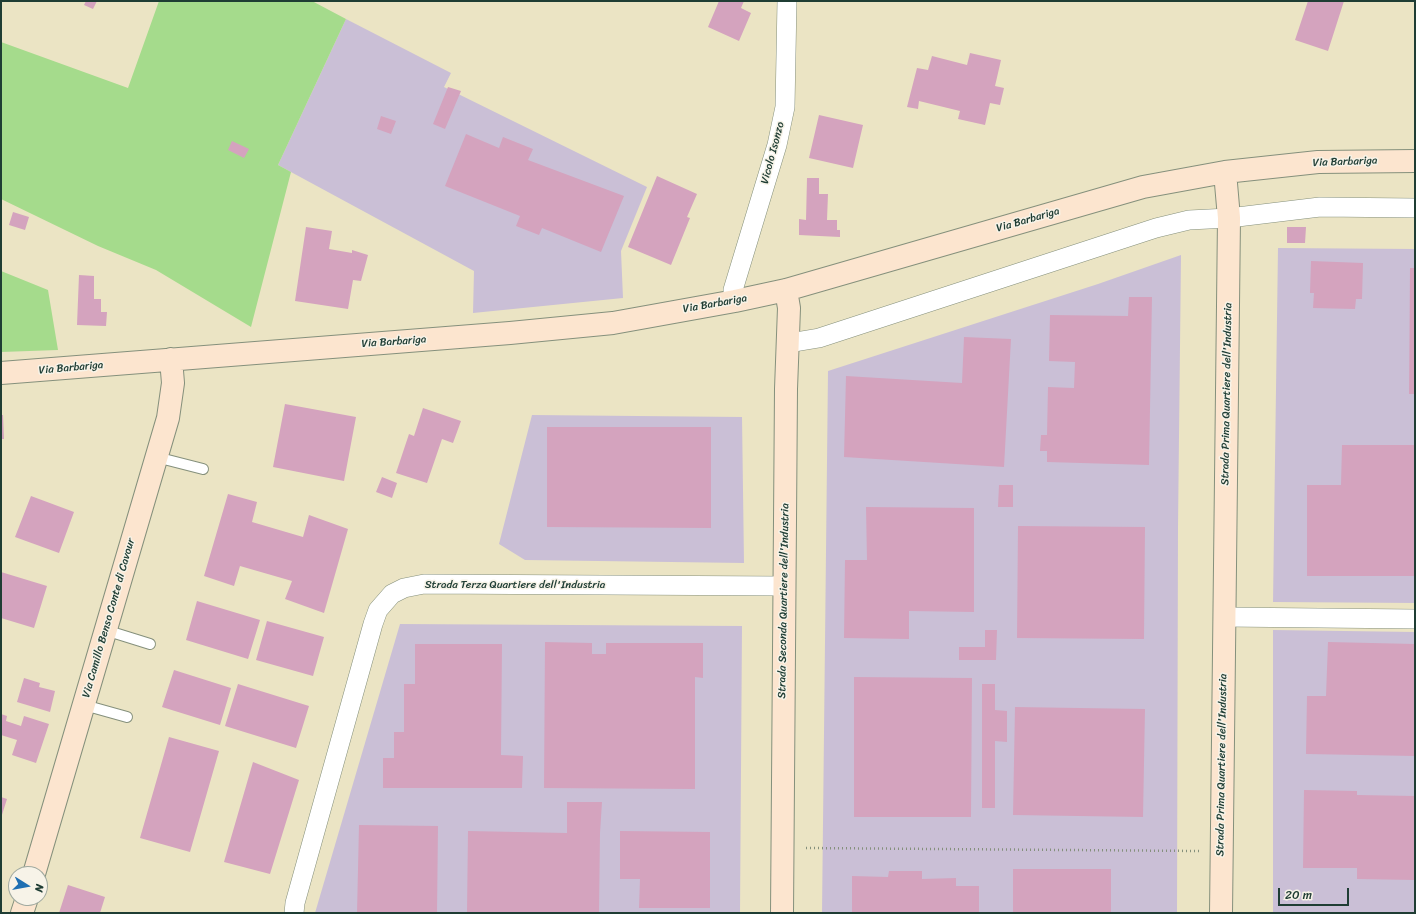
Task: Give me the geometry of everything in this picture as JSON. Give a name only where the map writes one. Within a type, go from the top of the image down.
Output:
[{"type":"street","name":"Vicolo Isonzo","points":[[735,301],[733,290],[777,145],[785,107],[787,1]]},
{"type":"street","name":"Via Barbariga","points":[[1,373],[534,331],[613,322],[735,301],[786,290],[1144,187],[1225,172],[1318,162],[1415,161]]},
{"type":"street","name":"Strada Prima Quartiere dell'Industria","points":[[1221,913],[1229,218],[1225,172]]},
{"type":"street","points":[[788,343],[819,338],[1156,228],[1189,220],[1229,218],[1320,207],[1415,208]]},
{"type":"street","name":"Strada Seconda Quartiere dell'Industria","points":[[782,913],[786,389],[789,308],[786,290]]},
{"type":"street","name":"Via Camillo Benso Conte di Cavour","points":[[36,866],[168,418],[173,383],[171,360]]},
{"type":"street","name":"Strada Terza Quartiere dell'Industria","points":[[294,913],[295,903],[373,624],[378,610],[392,594],[404,588],[424,584],[784,586]]},
{"type":"street","points":[[1224,617],[1415,619]]},
{"type":"lane","points":[[156,457],[203,469]]},
{"type":"lane","points":[[105,630],[150,644]]},
{"type":"lane","points":[[84,705],[127,717]]},
{"type":"path","points":[[782,847],[1221,852]]},
{"type":"shaded area","points":[[346,19],[451,73],[444,87],[647,187],[621,251],[623,298],[473,313],[474,271],[278,165]]},
{"type":"shaded area","points":[[1278,248],[1415,249],[1415,603],[1273,602]]},
{"type":"shaded area","points":[[1181,255],[1178,527],[1177,913],[822,913],[828,371],[1098,284]]},
{"type":"shaded area","points":[[532,415],[742,417],[744,563],[525,560],[499,544]]},
{"type":"shaded area","points":[[400,624],[742,626],[740,913],[315,913]]},
{"type":"shaded area","points":[[1273,630],[1415,632],[1415,913],[1273,913]]},
{"type":"green space","points":[[159,1],[312,1],[346,19],[278,165],[291,172],[251,327],[156,270],[98,246],[1,199],[1,42],[128,88]]},
{"type":"green space","points":[[1,271],[48,290],[58,350],[1,352]]},
{"type":"building","points":[[86,1],[97,1],[93,9],[84,5]]},
{"type":"building","points":[[719,1],[744,1],[741,8],[751,13],[739,41],[708,27]]},
{"type":"building","points":[[1308,1],[1344,1],[1328,51],[1295,40]]},
{"type":"building","points":[[970,53],[1001,60],[995,86],[1004,88],[1000,105],[990,103],[985,125],[958,119],[960,111],[919,101],[918,109],[907,107],[917,68],[928,70],[932,56],[967,65]]},
{"type":"building","points":[[448,87],[461,91],[445,129],[433,124]]},
{"type":"building","points":[[819,115],[863,125],[853,168],[809,158]]},
{"type":"building","points":[[381,116],[396,121],[391,134],[377,129]]},
{"type":"building","points":[[466,134],[499,148],[503,137],[533,149],[528,160],[624,196],[601,252],[542,228],[539,235],[516,226],[520,216],[445,186]]},
{"type":"building","points":[[232,141],[249,149],[244,158],[228,150]]},
{"type":"building","points":[[657,176],[697,194],[687,217],[690,218],[671,265],[628,247]]},
{"type":"building","points":[[807,178],[819,178],[819,194],[828,194],[827,220],[837,220],[837,230],[840,230],[840,237],[799,235],[799,219],[806,220]]},
{"type":"building","points":[[13,212],[29,217],[25,230],[9,225]]},
{"type":"building","points":[[306,227],[332,231],[329,249],[352,253],[352,250],[368,255],[361,281],[353,280],[348,309],[295,301]]},
{"type":"building","points":[[1287,227],[1306,227],[1305,243],[1287,243]]},
{"type":"building","points":[[1311,261],[1363,263],[1362,299],[1356,299],[1355,309],[1313,308],[1314,293],[1310,293]]},
{"type":"building","points":[[1410,268],[1415,268],[1415,394],[1409,394]]},
{"type":"building","points":[[79,275],[94,276],[94,299],[101,299],[101,312],[107,312],[106,326],[77,325]]},
{"type":"building","points":[[1129,297],[1152,297],[1149,465],[1047,462],[1047,451],[1040,451],[1041,435],[1047,435],[1048,387],[1074,388],[1075,362],[1049,361],[1050,315],[1128,316]]},
{"type":"building","points":[[964,337],[1011,339],[1004,467],[844,457],[846,376],[962,383]]},
{"type":"building","points":[[285,404],[356,417],[344,481],[273,467]]},
{"type":"building","points":[[423,408],[461,421],[453,443],[442,439],[427,483],[396,473],[409,434],[414,436]]},
{"type":"building","points":[[1,415],[3,415],[4,439],[1,439]]},
{"type":"building","points":[[547,427],[711,427],[711,528],[547,527]]},
{"type":"building","points":[[1342,445],[1415,445],[1415,576],[1307,576],[1307,485],[1341,485]]},
{"type":"building","points":[[382,477],[397,483],[392,498],[376,492]]},
{"type":"building","points":[[999,485],[1013,485],[1013,507],[998,507]]},
{"type":"building","points":[[228,494],[257,502],[252,522],[303,537],[309,515],[348,529],[324,613],[285,599],[292,581],[240,566],[234,586],[204,576]]},
{"type":"building","points":[[31,496],[74,512],[59,553],[15,537]]},
{"type":"building","points":[[866,507],[974,508],[974,612],[909,611],[909,639],[844,638],[845,560],[867,560]]},
{"type":"building","points":[[1018,526],[1145,527],[1144,639],[1017,638]]},
{"type":"building","points":[[1,572],[47,586],[34,628],[1,618]]},
{"type":"building","points":[[197,601],[260,620],[248,659],[186,640]]},
{"type":"building","points":[[267,621],[324,637],[313,676],[256,660]]},
{"type":"building","points":[[985,630],[997,630],[996,660],[959,660],[959,647],[985,647]]},
{"type":"building","points":[[545,642],[592,643],[592,654],[606,654],[606,643],[703,643],[703,678],[695,677],[695,789],[544,788]]},
{"type":"building","points":[[1328,642],[1415,644],[1415,756],[1306,754],[1307,696],[1326,696]]},
{"type":"building","points":[[415,644],[502,644],[501,755],[523,756],[522,788],[383,788],[383,758],[394,758],[394,732],[404,732],[404,684],[415,684]]},
{"type":"building","points":[[174,670],[231,688],[220,725],[162,707]]},
{"type":"building","points":[[854,677],[972,678],[971,817],[854,817]]},
{"type":"building","points":[[24,678],[40,683],[39,687],[55,691],[50,712],[17,702]]},
{"type":"building","points":[[238,684],[309,706],[296,748],[225,726]]},
{"type":"building","points":[[982,684],[995,684],[995,710],[1007,711],[1007,742],[995,741],[995,808],[982,808]]},
{"type":"building","points":[[1015,707],[1145,709],[1143,817],[1013,815]]},
{"type":"building","points":[[1,714],[7,716],[6,721],[21,726],[24,716],[49,724],[36,763],[12,755],[17,740],[1,735]]},
{"type":"building","points":[[169,737],[219,751],[190,852],[140,838]]},
{"type":"building","points":[[253,762],[299,780],[270,874],[224,862]]},
{"type":"building","points":[[1304,790],[1357,791],[1357,795],[1415,796],[1415,880],[1357,879],[1357,868],[1303,868]]},
{"type":"building","points":[[1,797],[7,799],[1,818]]},
{"type":"building","points":[[567,802],[602,802],[599,913],[467,912],[468,831],[567,833]]},
{"type":"building","points":[[359,825],[438,826],[437,913],[357,913]]},
{"type":"building","points":[[620,831],[710,832],[710,908],[639,908],[640,879],[620,879]]},
{"type":"building","points":[[1013,869],[1111,869],[1111,913],[1013,913]]},
{"type":"building","points":[[889,871],[922,871],[922,879],[956,878],[956,886],[979,886],[979,913],[852,913],[852,876],[888,877]]},
{"type":"building","points":[[68,885],[105,897],[100,913],[59,913]]}]
